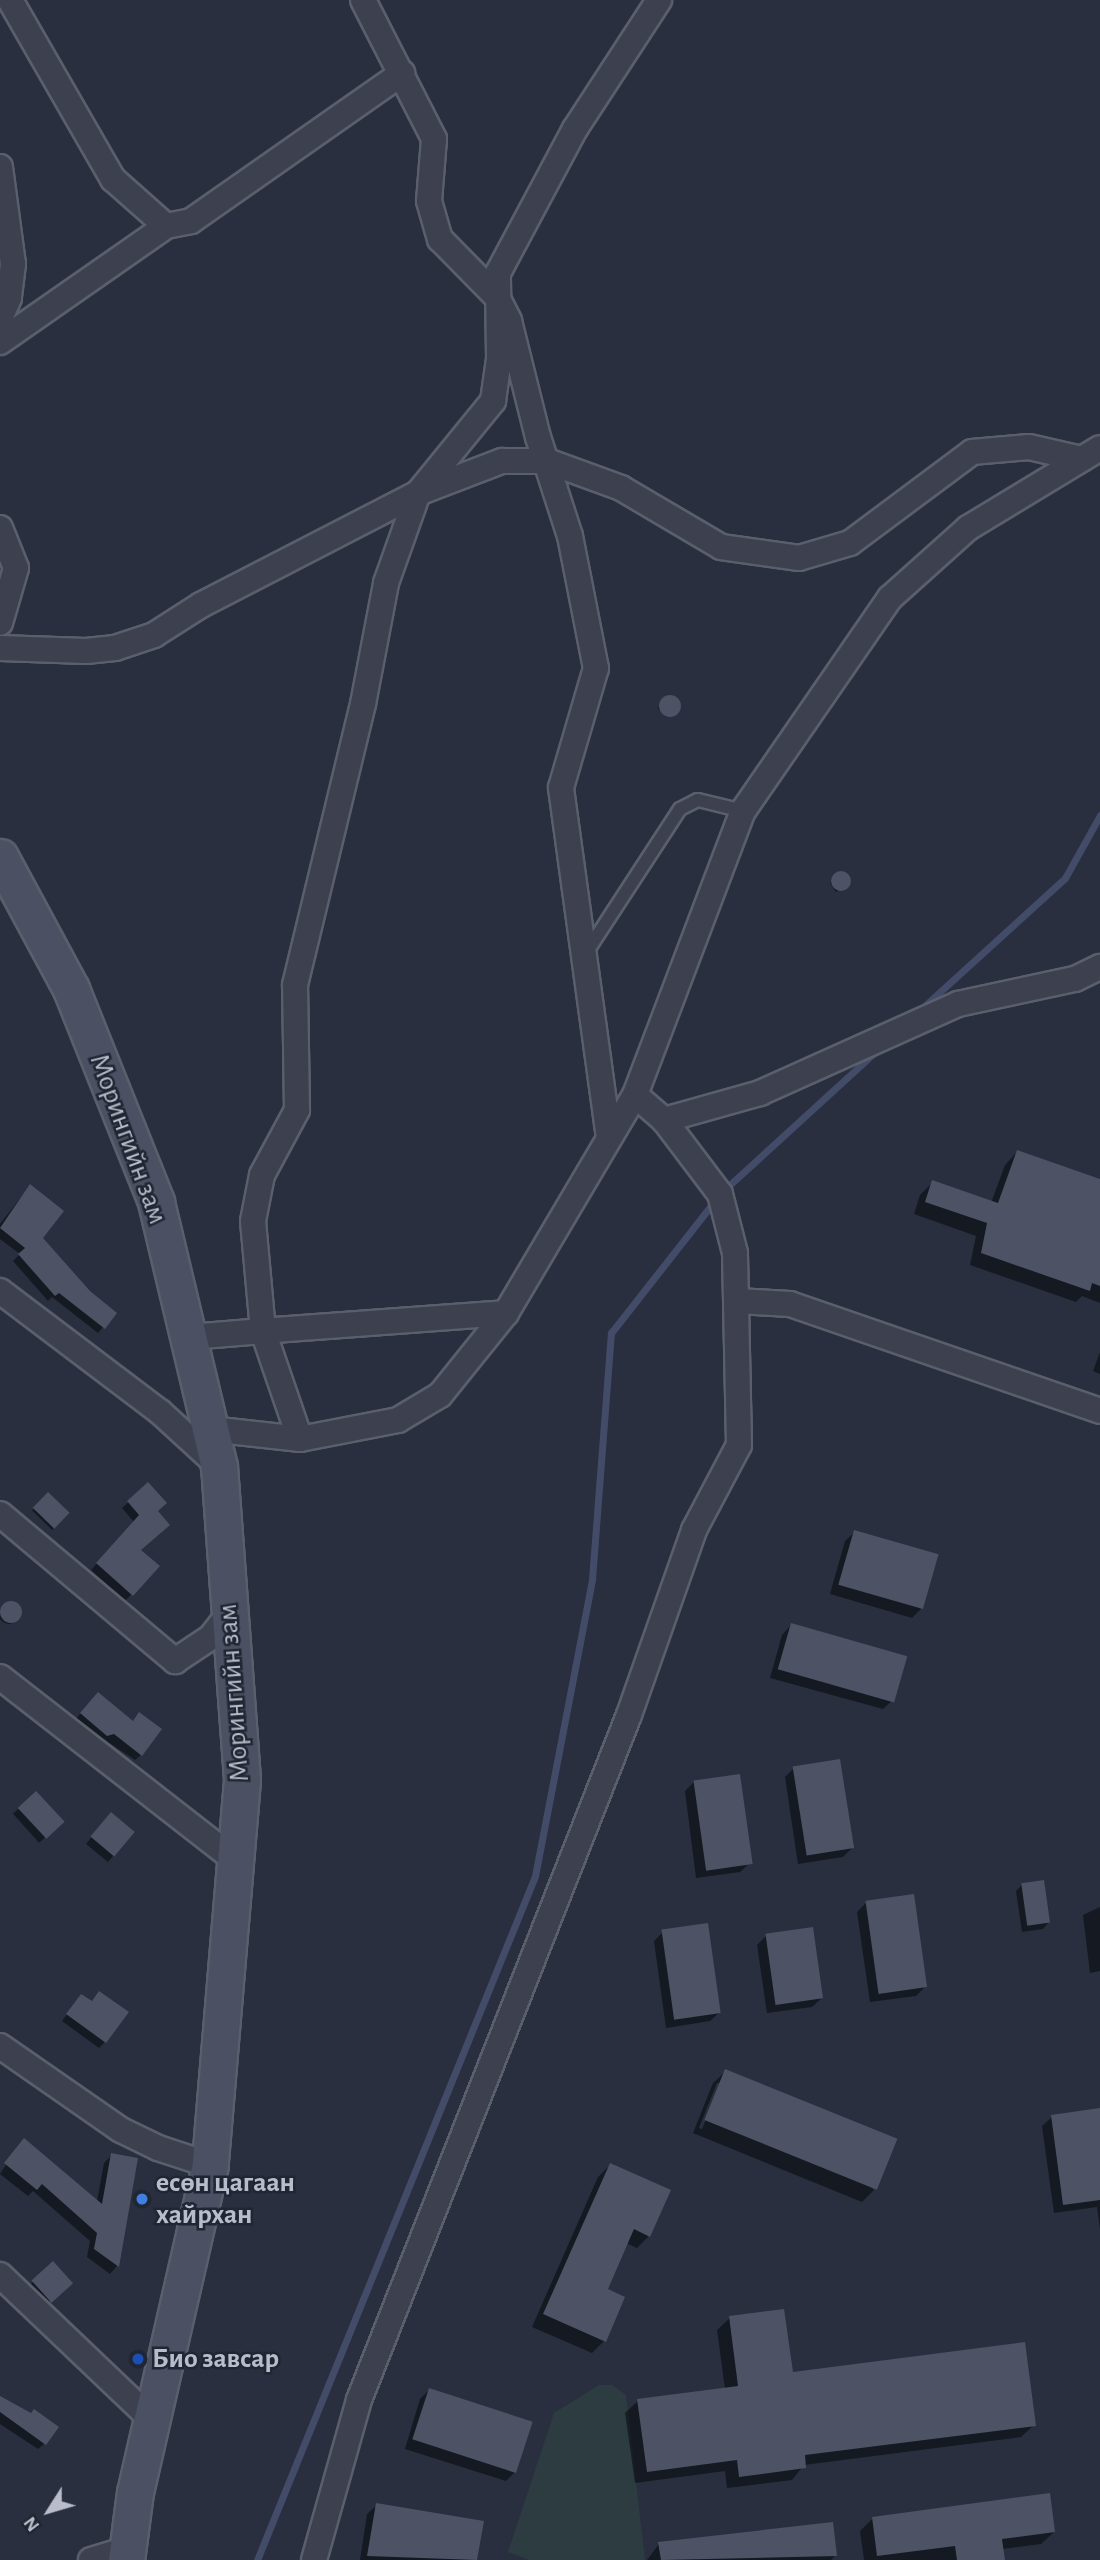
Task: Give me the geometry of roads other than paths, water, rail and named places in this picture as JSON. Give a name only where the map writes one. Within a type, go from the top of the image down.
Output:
[{"type":"main road","name":"Морингийн зам","points":[[0,857],[71,989],[156,1202],[219,1466],[242,1780],[236,1861],[210,2165],[152,2420],[127,2555]]},
{"type":"street","points":[[10,0],[113,179],[166,226]]},
{"type":"street","points":[[363,0],[434,139],[429,201],[440,239],[497,297],[509,321],[547,461],[563,507],[596,668],[561,788],[609,1137]]},
{"type":"street","points":[[300,1438],[263,1331],[253,1221],[262,1175],[297,1110],[300,1084],[293,1010],[295,985],[363,704],[386,583],[418,493],[493,401],[499,359],[498,273],[575,129],[659,0]]},
{"type":"street","points":[[0,342],[166,226],[191,221],[402,73]]},
{"type":"street","points":[[0,167],[13,264],[9,298],[0,318]]},
{"type":"street","points":[[0,648],[86,651],[115,648],[154,635],[201,605],[418,493],[502,461],[547,461],[621,488],[721,547],[799,558],[850,543],[972,452],[1028,447],[1091,453]]},
{"type":"street","points":[[210,1429],[300,1438],[398,1420],[440,1395],[506,1313],[635,1095],[743,811],[890,598],[968,528],[1091,453]]},
{"type":"street","points":[[0,527],[16,568],[0,623]]},
{"type":"street","points":[[664,1120],[760,1093],[958,1004],[1075,979],[1100,967]]},
{"type":"street","points":[[314,2560],[359,2400],[629,1715],[694,1530],[739,1445],[735,1253],[720,1194],[664,1120],[635,1095]]},
{"type":"street","points":[[0,1291],[160,1412],[219,1466]]},
{"type":"street","points":[[737,1301],[790,1304],[1100,1411]]},
{"type":"street","points":[[190,1337],[506,1313]]},
{"type":"street","points":[[0,1514],[175,1661],[211,1637],[229,1614]]},
{"type":"street","points":[[0,1676],[236,1861]]},
{"type":"street","points":[[1,2045],[121,2130],[158,2148],[210,2165]]},
{"type":"street","points":[[0,2275],[152,2420]]},
{"type":"street","points":[[91,2560],[127,2555]]},
{"type":"lane","points":[[584,956],[680,809],[698,800],[743,811]]},
{"type":"waterway","points":[[920,1010],[1065,878],[1100,815]]},
{"type":"waterway","points":[[724,1190],[875,1052]]},
{"type":"waterway","points":[[257,2560],[535,1876],[592,1579],[611,1333],[716,1199]]},
{"type":"place","name":"есөн цагаан хайрхан","points":[[142,2199]]},
{"type":"place","name":"Био завсар","points":[[138,2359]]}]
